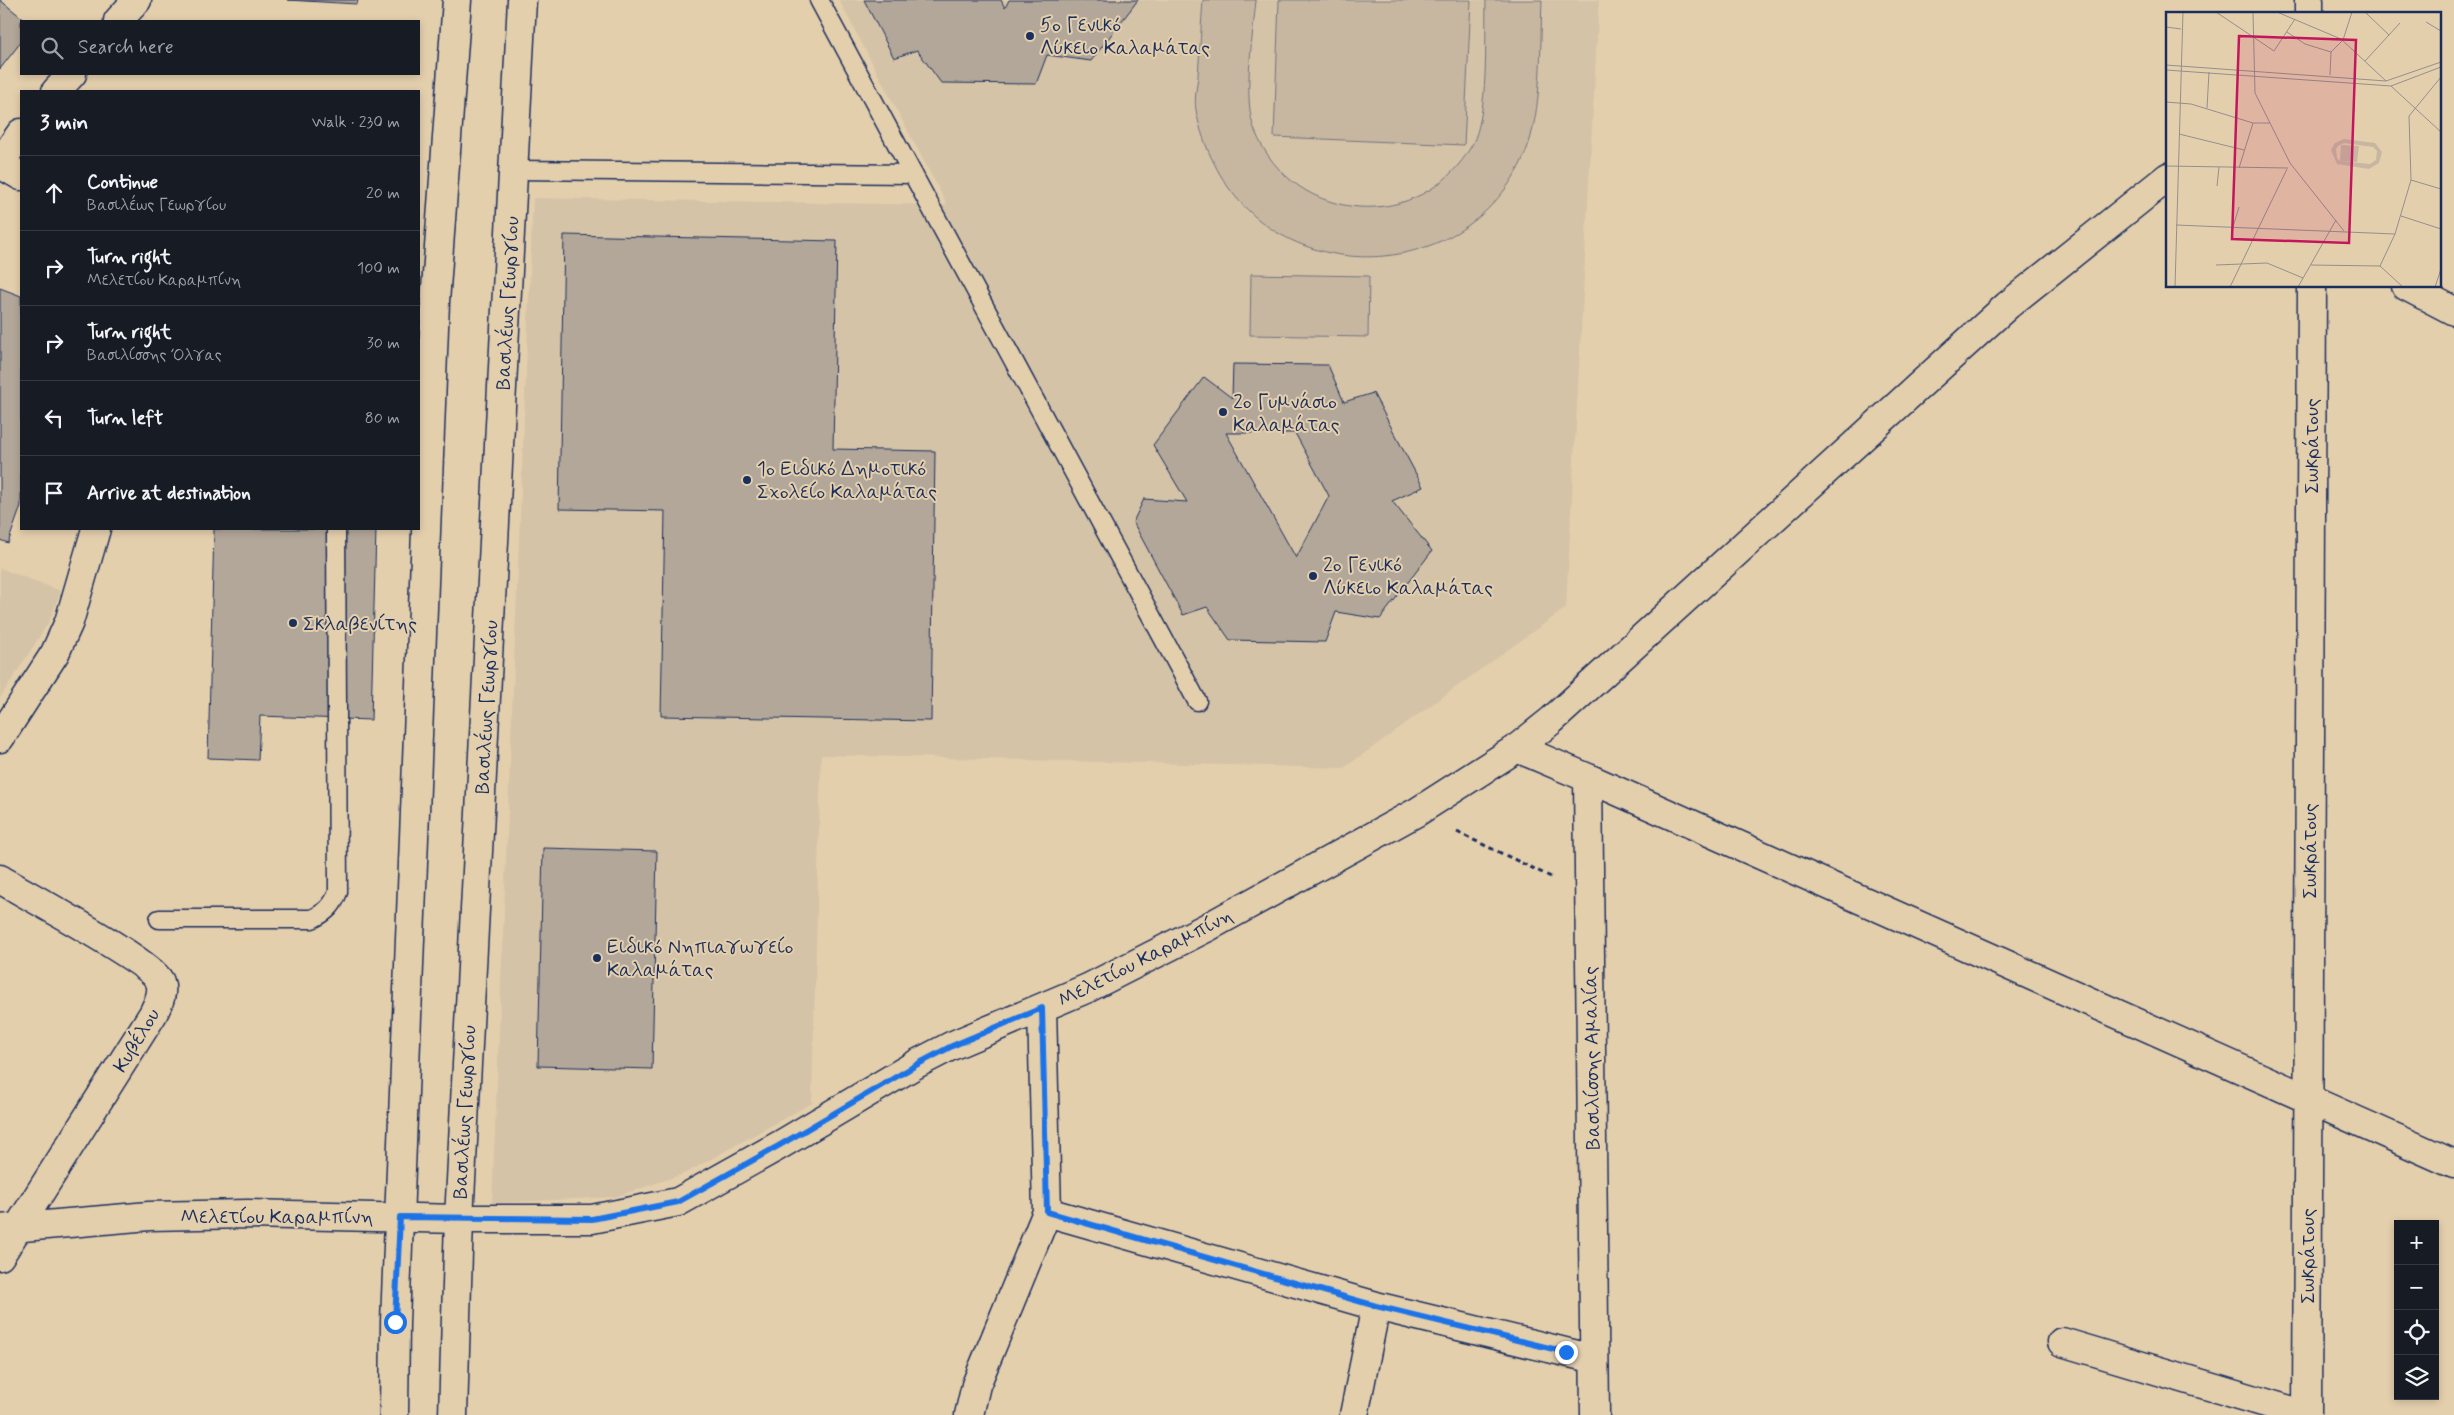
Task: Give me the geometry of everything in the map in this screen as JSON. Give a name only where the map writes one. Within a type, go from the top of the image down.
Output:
[{"type":"street","points":[[119,20],[137,0]]},
{"type":"street","points":[[394,1415],[427,302],[457,0]]},
{"type":"street","name":"Βασιλέως Γεωργίου","points":[[453,1415],[459,1219],[522,0]]},
{"type":"street","points":[[57,90],[71,75]]},
{"type":"street","points":[[20,134],[0,164],[20,175]]},
{"type":"street","name":"Μελετίου Καραμπίνη","points":[[9,1228],[148,1216],[228,1214],[459,1219],[592,1219],[678,1202],[780,1145],[926,1059],[1042,1008],[1208,927],[1417,812],[1517,748],[1586,691],[2008,305],[2166,179]]},
{"type":"street","name":"Σωκράτους","points":[[2306,1415],[2312,288]]},
{"type":"street","points":[[2410,288],[2454,311]]},
{"type":"street","points":[[0,738],[55,653],[69,622],[96,530]]},
{"type":"street","points":[[1517,748],[2454,1164]]},
{"type":"street","name":"Βασιλίσσης Αμαλίας","points":[[1588,778],[1595,1415]]},
{"type":"street","name":"Κυβέλου","points":[[0,879],[134,958],[156,975],[161,991],[153,1014],[9,1228],[0,1256]]},
{"type":"street","points":[[969,1415],[976,1385],[1047,1212],[1042,1008]]},
{"type":"street","points":[[1047,1212],[1376,1306],[1594,1359]]},
{"type":"street","points":[[1354,1415],[1376,1306]]},
{"type":"street","points":[[2062,1342],[2306,1415]]},
{"type":"lane","points":[[819,0],[1197,701]]},
{"type":"lane","points":[[514,170],[913,174]]},
{"type":"lane","points":[[159,919],[312,919],[325,913],[335,901],[338,892],[336,530]]},
{"type":"path","points":[[1417,812],[1558,880]]},
{"type":"shaded area","points":[[839,0],[1599,0],[1566,608],[1344,768],[821,755],[812,1103],[686,1173],[615,1197],[492,1203],[533,198],[947,205]]},
{"type":"shaded area","points":[[1203,0],[1256,0],[1249,85],[1251,118],[1255,131],[1273,162],[1298,186],[1327,200],[1359,207],[1391,205],[1422,194],[1450,174],[1472,145],[1481,114],[1485,75],[1486,0],[1542,0],[1538,99],[1531,137],[1525,154],[1498,198],[1462,229],[1419,249],[1372,257],[1326,252],[1281,235],[1243,205],[1214,163],[1203,137],[1197,117],[1195,101]]},
{"type":"shaded area","points":[[1279,0],[1471,0],[1464,145],[1274,137]]},
{"type":"shaded area","points":[[1251,274],[1369,276],[1368,337],[1250,335]]},
{"type":"shaded area","points":[[0,568],[61,591],[49,622],[0,698]]},
{"type":"building","points":[[0,0],[25,20],[20,20],[20,43],[0,69]]},
{"type":"building","points":[[287,0],[358,0],[357,4]]},
{"type":"building","points":[[864,0],[1001,0],[1005,8],[1009,0],[1138,0],[1091,61],[1047,55],[1036,84],[941,83],[917,50],[894,58]]},
{"type":"building","name":"1ο Ειδικό Δημοτικό Σχολείο Καλαμάτας","points":[[564,235],[837,241],[833,449],[935,451],[931,721],[661,716],[665,511],[559,509]]},
{"type":"building","points":[[0,288],[20,296],[20,509],[8,543],[0,540]]},
{"type":"building","points":[[1233,364],[1328,365],[1344,402],[1373,393],[1423,487],[1392,501],[1432,551],[1380,619],[1336,612],[1325,642],[1230,640],[1207,607],[1183,615],[1133,522],[1144,499],[1187,502],[1153,445],[1204,377],[1232,398]],"holes":[[[1226,433],[1295,433],[1329,496],[1296,558]]]},
{"type":"building","name":"Σκλαβενίτης","points":[[214,530],[376,530],[371,720],[260,716],[258,760],[208,758]]},
{"type":"building","name":"Ειδικό Νηπιαγωγείο Καλαμάτας","points":[[543,848],[657,851],[652,1069],[538,1066]]},
{"type":"place","name":"5ο Γενικό Λύκειο Καλαμάτας","points":[[1030,36]]},
{"type":"place","name":"2ο Γυμνάσιο Καλαμάτας","points":[[1223,412]]},
{"type":"place","name":"1ο Ειδικό Δημοτικό Σχολείο Καλαμάτας","points":[[747,480]]},
{"type":"place","name":"2ο Γενικό Λύκειο Καλαμάτας","points":[[1313,576]]},
{"type":"place","name":"Σκλαβενίτης","points":[[293,623]]},
{"type":"place","name":"Ειδικό Νηπιαγωγείο Καλαμάτας","points":[[597,958]]},
{"type":"route","points":[[395,1322],[400,1217],[592,1219],[678,1202],[918,1064],[952,1046],[1042,1008],[1047,1212],[1376,1306],[1566,1352]]}]
